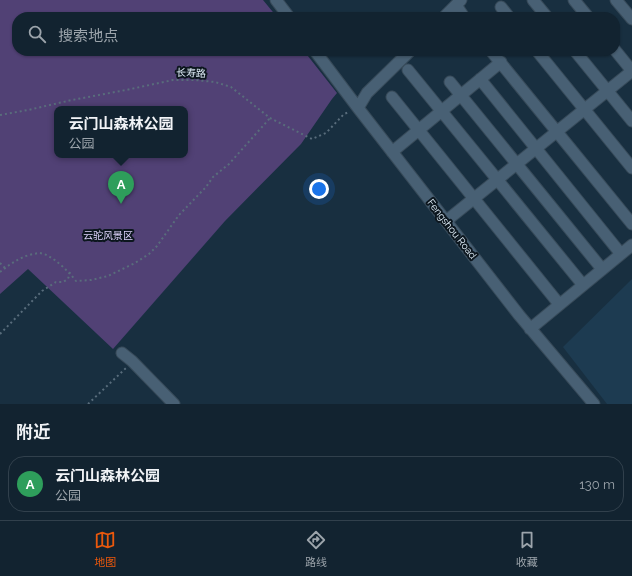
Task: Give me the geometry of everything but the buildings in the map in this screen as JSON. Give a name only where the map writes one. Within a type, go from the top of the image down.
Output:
[{"type":"street","points":[[276,0],[285,12]]},
{"type":"street","points":[[534,0],[543,12]]},
{"type":"street","points":[[574,0],[584,12]]},
{"type":"street","points":[[616,0],[632,19]]},
{"type":"street","points":[[449,12],[458,3]]},
{"type":"street","points":[[501,7],[505,12]]},
{"type":"street","name":"Fengshou Road","points":[[319,56],[530,328],[594,404]]},
{"type":"street","points":[[358,108],[367,93],[405,56]]},
{"type":"street","points":[[496,56],[632,224]]},
{"type":"street","points":[[541,56],[632,168]]},
{"type":"street","points":[[579,56],[632,121]]},
{"type":"street","points":[[446,221],[632,71],[620,56]]},
{"type":"street","points":[[392,152],[501,62]]},
{"type":"street","points":[[408,70],[583,285]]},
{"type":"street","points":[[480,79],[621,254]]},
{"type":"street","points":[[450,82],[602,269]]},
{"type":"street","points":[[392,97],[559,304]]},
{"type":"street","points":[[530,328],[632,245]]},
{"type":"street","points":[[122,353],[132,361],[174,404]]},
{"type":"path","name":"长寿路","points":[[0,114],[28,110],[173,80],[215,82],[231,87],[270,118],[312,139],[326,133],[344,114],[358,108]]},
{"type":"path","points":[[0,272],[16,260],[28,255],[39,253],[49,256],[70,272],[76,281],[91,280],[108,276],[136,263],[157,246],[179,215],[206,187],[213,177],[229,164],[270,118]]},
{"type":"path","points":[[0,263],[5,268]]},
{"type":"path","points":[[0,334],[42,291],[56,282],[63,282],[68,278],[70,272]]},
{"type":"path","points":[[88,404],[132,361]]},
{"type":"shaded area","points":[[632,279],[632,404],[607,404],[563,347]]},
{"type":"green space","name":"云驼风景区","points":[[0,0],[263,0],[273,12],[12,12],[12,56],[308,56],[337,93],[301,144],[225,221],[113,349],[28,269],[0,294]]},
{"type":"place","name":"云门山森林公园","points":[[121,204]]}]
